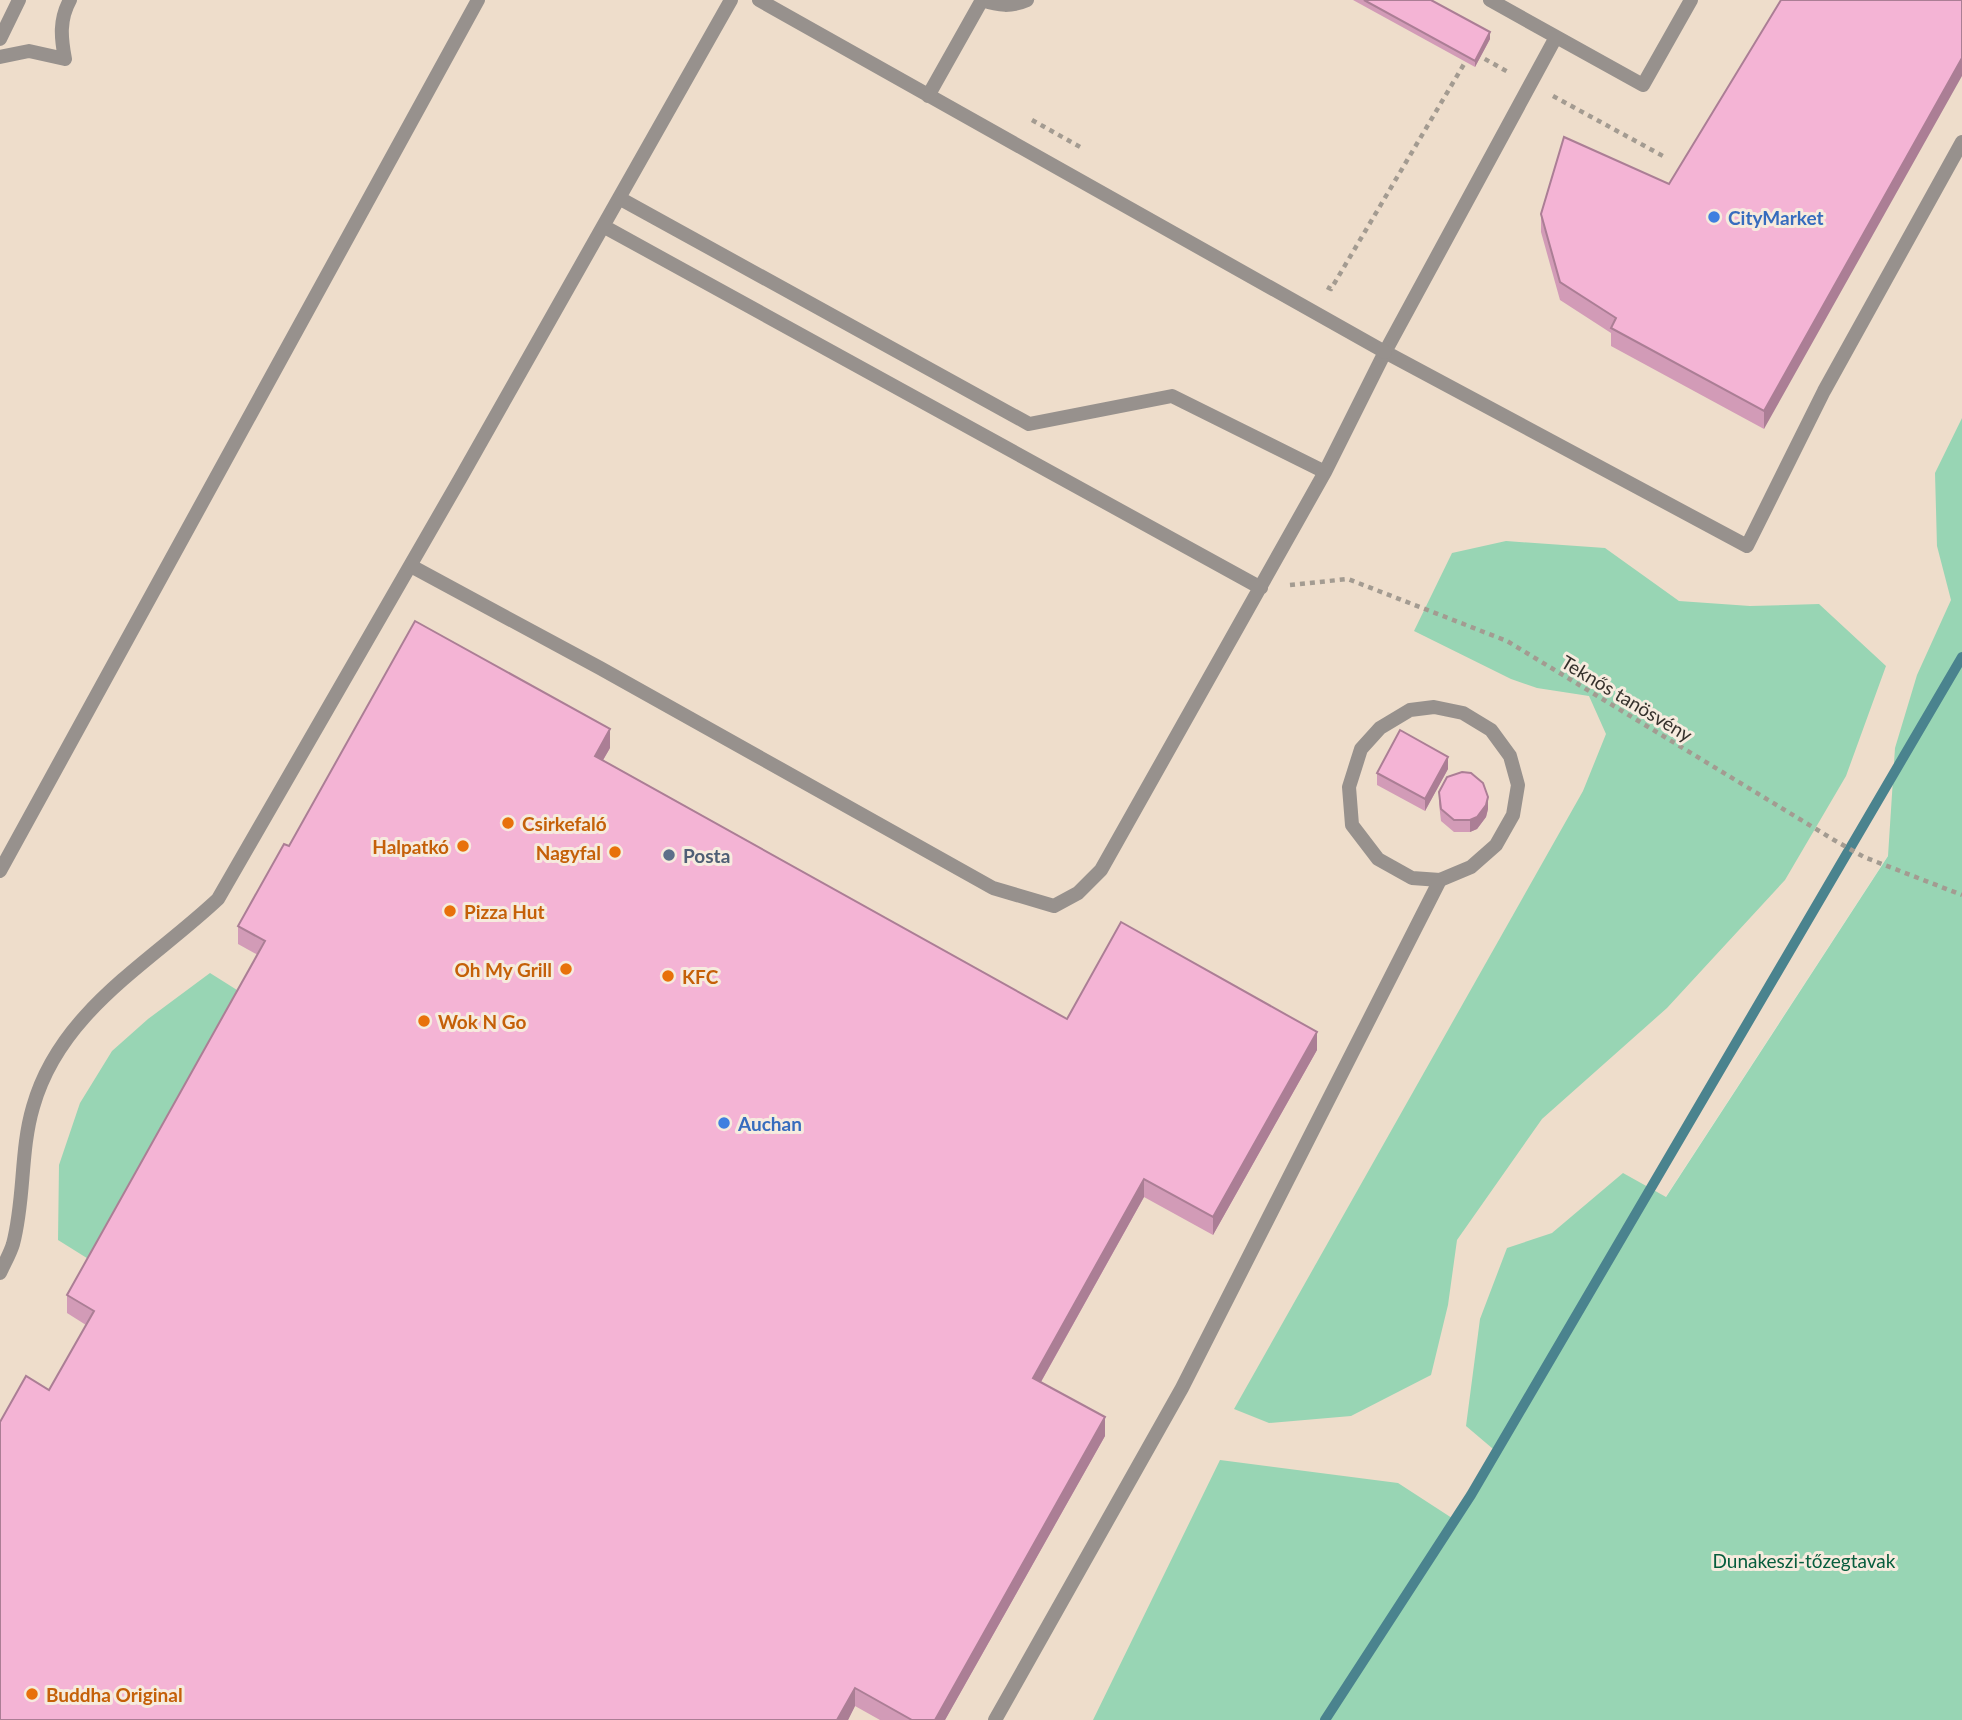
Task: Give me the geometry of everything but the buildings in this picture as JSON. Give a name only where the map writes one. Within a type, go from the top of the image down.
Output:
[{"type":"street","points":[[0,39],[19,0]]},
{"type":"street","points":[[0,57],[29,51],[65,59],[61,32],[70,0]]},
{"type":"street","points":[[0,871],[478,0]]},
{"type":"street","points":[[0,1273],[13,1244],[27,1128],[33,1104],[53,1061],[81,1019],[111,989],[188,927],[218,899],[411,566],[731,0]]},
{"type":"street","points":[[759,0],[1385,352],[1747,545],[1824,391],[1962,142]]},
{"type":"street","points":[[928,96],[982,0],[998,6],[1016,5],[1027,0]]},
{"type":"street","points":[[1490,0],[1643,85],[1691,0]]},
{"type":"street","points":[[411,566],[611,674],[993,888],[1054,906],[1078,893],[1101,870],[1325,472],[1385,352],[1556,37]]},
{"type":"street","points":[[619,198],[1029,424],[1172,396],[1325,472]]},
{"type":"street","points":[[603,226],[1261,588]]},
{"type":"street","points":[[995,1720],[1182,1388],[1440,880],[1471,867],[1496,845],[1513,815],[1518,785],[1510,755],[1491,730],[1463,713],[1434,707],[1410,710],[1380,728],[1361,749],[1349,788],[1352,825],[1378,859],[1412,878],[1440,880]]},
{"type":"path","points":[[1319,282],[1331,289],[1471,51]]},
{"type":"path","points":[[1028,118],[1088,151]]},
{"type":"path","name":"Teknős tanösvény","points":[[1261,588],[1348,579],[1507,641],[1864,857],[1962,895]]},
{"type":"shaded area","points":[[0,0],[1962,0],[1962,742],[1325,1720],[0,1720]]},
{"type":"green space","name":"Dunakeszi-tőzegtavak","points":[[1962,418],[1962,1720],[1093,1720],[1220,1460],[1398,1483],[1455,1520],[1499,1454],[1466,1426],[1480,1319],[1507,1248],[1552,1233],[1623,1173],[1666,1197],[1888,856],[1895,748],[1917,675],[1951,600],[1937,546],[1935,473]]},
{"type":"green space","points":[[1506,541],[1605,548],[1679,601],[1750,606],[1819,604],[1886,666],[1846,776],[1785,880],[1667,1008],[1542,1119],[1457,1240],[1448,1305],[1431,1375],[1351,1416],[1269,1423],[1234,1409],[1583,791],[1606,734],[1589,696],[1537,688],[1511,679],[1414,631],[1452,553]]},
{"type":"green space","points":[[210,973],[237,990],[90,1260],[58,1240],[59,1165],[80,1103],[112,1051],[148,1019]]},
{"type":"waterway","points":[[1325,1720],[1471,1495],[1962,657]]},
{"type":"place","name":"CityMarket","points":[[1714,217]]},
{"type":"place","name":"Csirkefaló","points":[[508,823]]},
{"type":"place","name":"Halpatkó","points":[[463,846]]},
{"type":"place","name":"Nagyfal","points":[[615,852]]},
{"type":"place","name":"Posta","points":[[669,855]]},
{"type":"place","name":"Pizza Hut","points":[[450,911]]},
{"type":"place","name":"Oh My Grill","points":[[566,969]]},
{"type":"place","name":"KFC","points":[[668,976]]},
{"type":"place","name":"Wok N Go","points":[[424,1021]]},
{"type":"place","name":"Auchan","points":[[724,1123]]},
{"type":"place","name":"Buddha Original","points":[[32,1694]]}]
